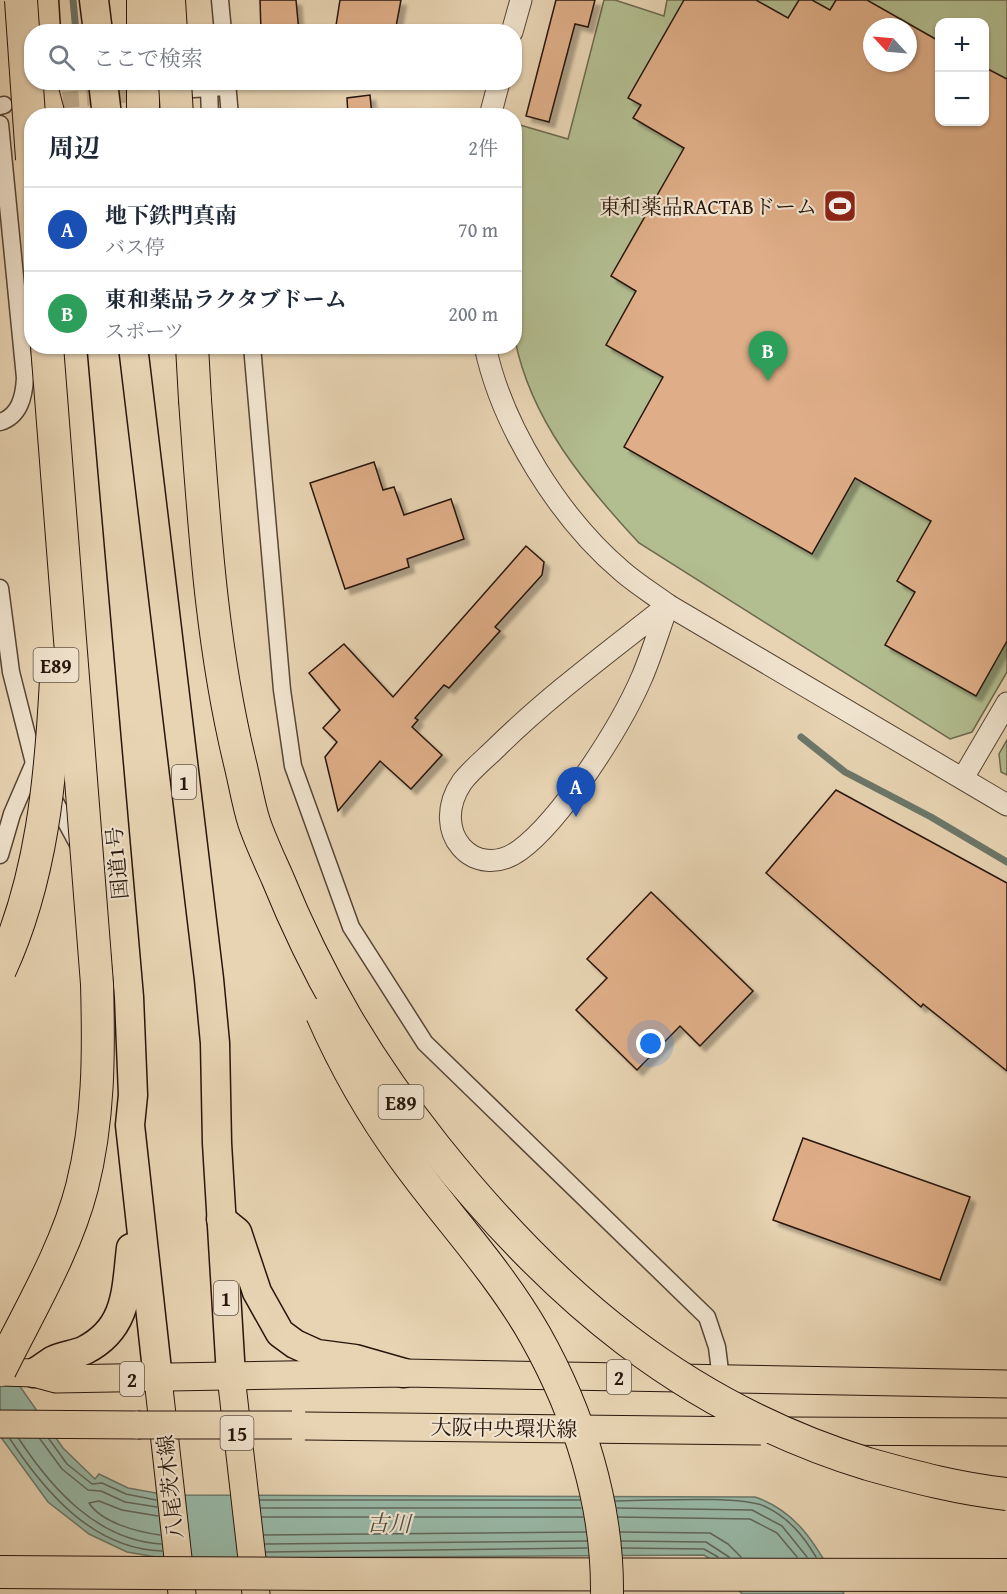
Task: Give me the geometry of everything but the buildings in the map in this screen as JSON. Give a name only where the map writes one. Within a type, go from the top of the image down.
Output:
[{"type":"highway","points":[[20,0],[24,24]]},
{"type":"highway","points":[[44,0],[46,24]]},
{"type":"highway","points":[[94,0],[97,24]]},
{"type":"highway","points":[[143,0],[143,24]]},
{"type":"highway","points":[[169,0],[170,24]]},
{"type":"highway","points":[[32,90],[32,108]]},
{"type":"highway","points":[[41,90],[48,108]]},
{"type":"highway","points":[[50,90],[51,108]]},
{"type":"highway","points":[[104,90],[106,108]]},
{"type":"highway","points":[[143,90],[143,108]]},
{"type":"highway","points":[[181,108],[190,90]]},
{"type":"highway","name":"E89","points":[[0,970],[25,902],[36,860],[52,764],[56,678],[55,354]]},
{"type":"highway","name":"E89","points":[[14,1372],[44,1282],[73,1214],[88,1162],[97,1105],[99,1051],[97,984],[55,354]]},
{"type":"highway","name":"国道1号","points":[[56,354],[122,913],[129,997],[133,1095],[130,1125],[137,1205],[158,1379]]},
{"type":"highway","name":"1","points":[[134,354],[209,979],[215,1043],[221,1219],[231,1376]]},
{"type":"highway","name":"E89","points":[[193,354],[206,554],[217,643],[233,733],[254,821],[279,907],[307,980],[359,1088],[402,1156],[502,1286],[535,1335],[583,1444],[596,1490],[607,1558],[607,1594]]},
{"type":"highway","name":"E89","points":[[254,821],[290,908],[326,985],[371,1062],[473,1194],[561,1287],[659,1365],[722,1403],[767,1425],[820,1447],[893,1471],[973,1490],[1007,1494]]},
{"type":"highway","points":[[14,1372],[83,1351],[99,1342],[112,1328],[123,1309],[137,1205]]},
{"type":"highway","points":[[221,1219],[237,1232],[257,1292],[280,1333],[295,1344],[317,1354],[355,1359],[404,1373]]},
{"type":"highway","points":[[0,1572],[1007,1575]]},
{"type":"main road","name":"2","points":[[14,1372],[56,1379],[404,1373],[1007,1384]]},
{"type":"main road","name":"15","points":[[231,1376],[256,1594]]},
{"type":"main road","name":"八尾茨木線","points":[[158,1379],[182,1594]]},
{"type":"main road","name":"大阪中央環状線","points":[[0,1424],[1007,1432]]},
{"type":"street","points":[[220,0],[222,24]]},
{"type":"street","points":[[514,24],[521,0]]},
{"type":"street","points":[[194,90],[205,108]]},
{"type":"street","points":[[227,90],[229,108]]},
{"type":"street","points":[[492,108],[497,90]]},
{"type":"street","points":[[0,124],[25,378],[20,404],[14,414],[0,422]]},
{"type":"street","points":[[253,354],[282,690],[293,766],[351,927],[425,1043],[707,1317],[717,1347],[721,1379]]},
{"type":"street","points":[[488,354],[509,416],[537,471],[578,524],[622,571],[668,605],[1007,805]]},
{"type":"street","points":[[0,588],[11,672],[34,763],[83,854],[122,913]]},
{"type":"street","points":[[668,605],[641,679],[607,740],[562,809],[519,851],[494,860],[472,856],[453,839],[449,826],[453,802],[463,782],[521,723],[668,605]]},
{"type":"street","points":[[963,778],[1007,703]]},
{"type":"street","points":[[0,855],[6,816],[34,763]]},
{"type":"shaded area","points":[[604,0],[615,0],[664,16],[667,0],[1007,0],[1007,672],[972,732],[950,739],[639,543],[599,498],[563,450],[534,397],[519,354],[522,354],[522,126],[568,139]]},
{"type":"shaded area","points":[[1007,740],[1007,775],[1001,772],[999,754]]},
{"type":"water","name":"古川","points":[[0,1358],[63,1448],[95,1479],[99,1474],[128,1488],[167,1495],[755,1497],[785,1513],[797,1524],[818,1550],[844,1594],[742,1594],[715,1562],[704,1555],[199,1558],[156,1557],[127,1552],[89,1534],[48,1502],[0,1436]]},
{"type":"waterway","points":[[73,0],[75,24]]},
{"type":"waterway","points":[[801,737],[845,772],[931,817],[1007,862]]},
{"type":"tunnel","points":[[39,102],[148,93]]},
{"type":"place","name":"東和薬品RACTABドーム","points":[[840,206]]},
{"type":"place","name":"東和薬品ラクタブドーム","points":[[768,381]]},
{"type":"place","name":"地下鉄門真南","points":[[576,817]]}]
